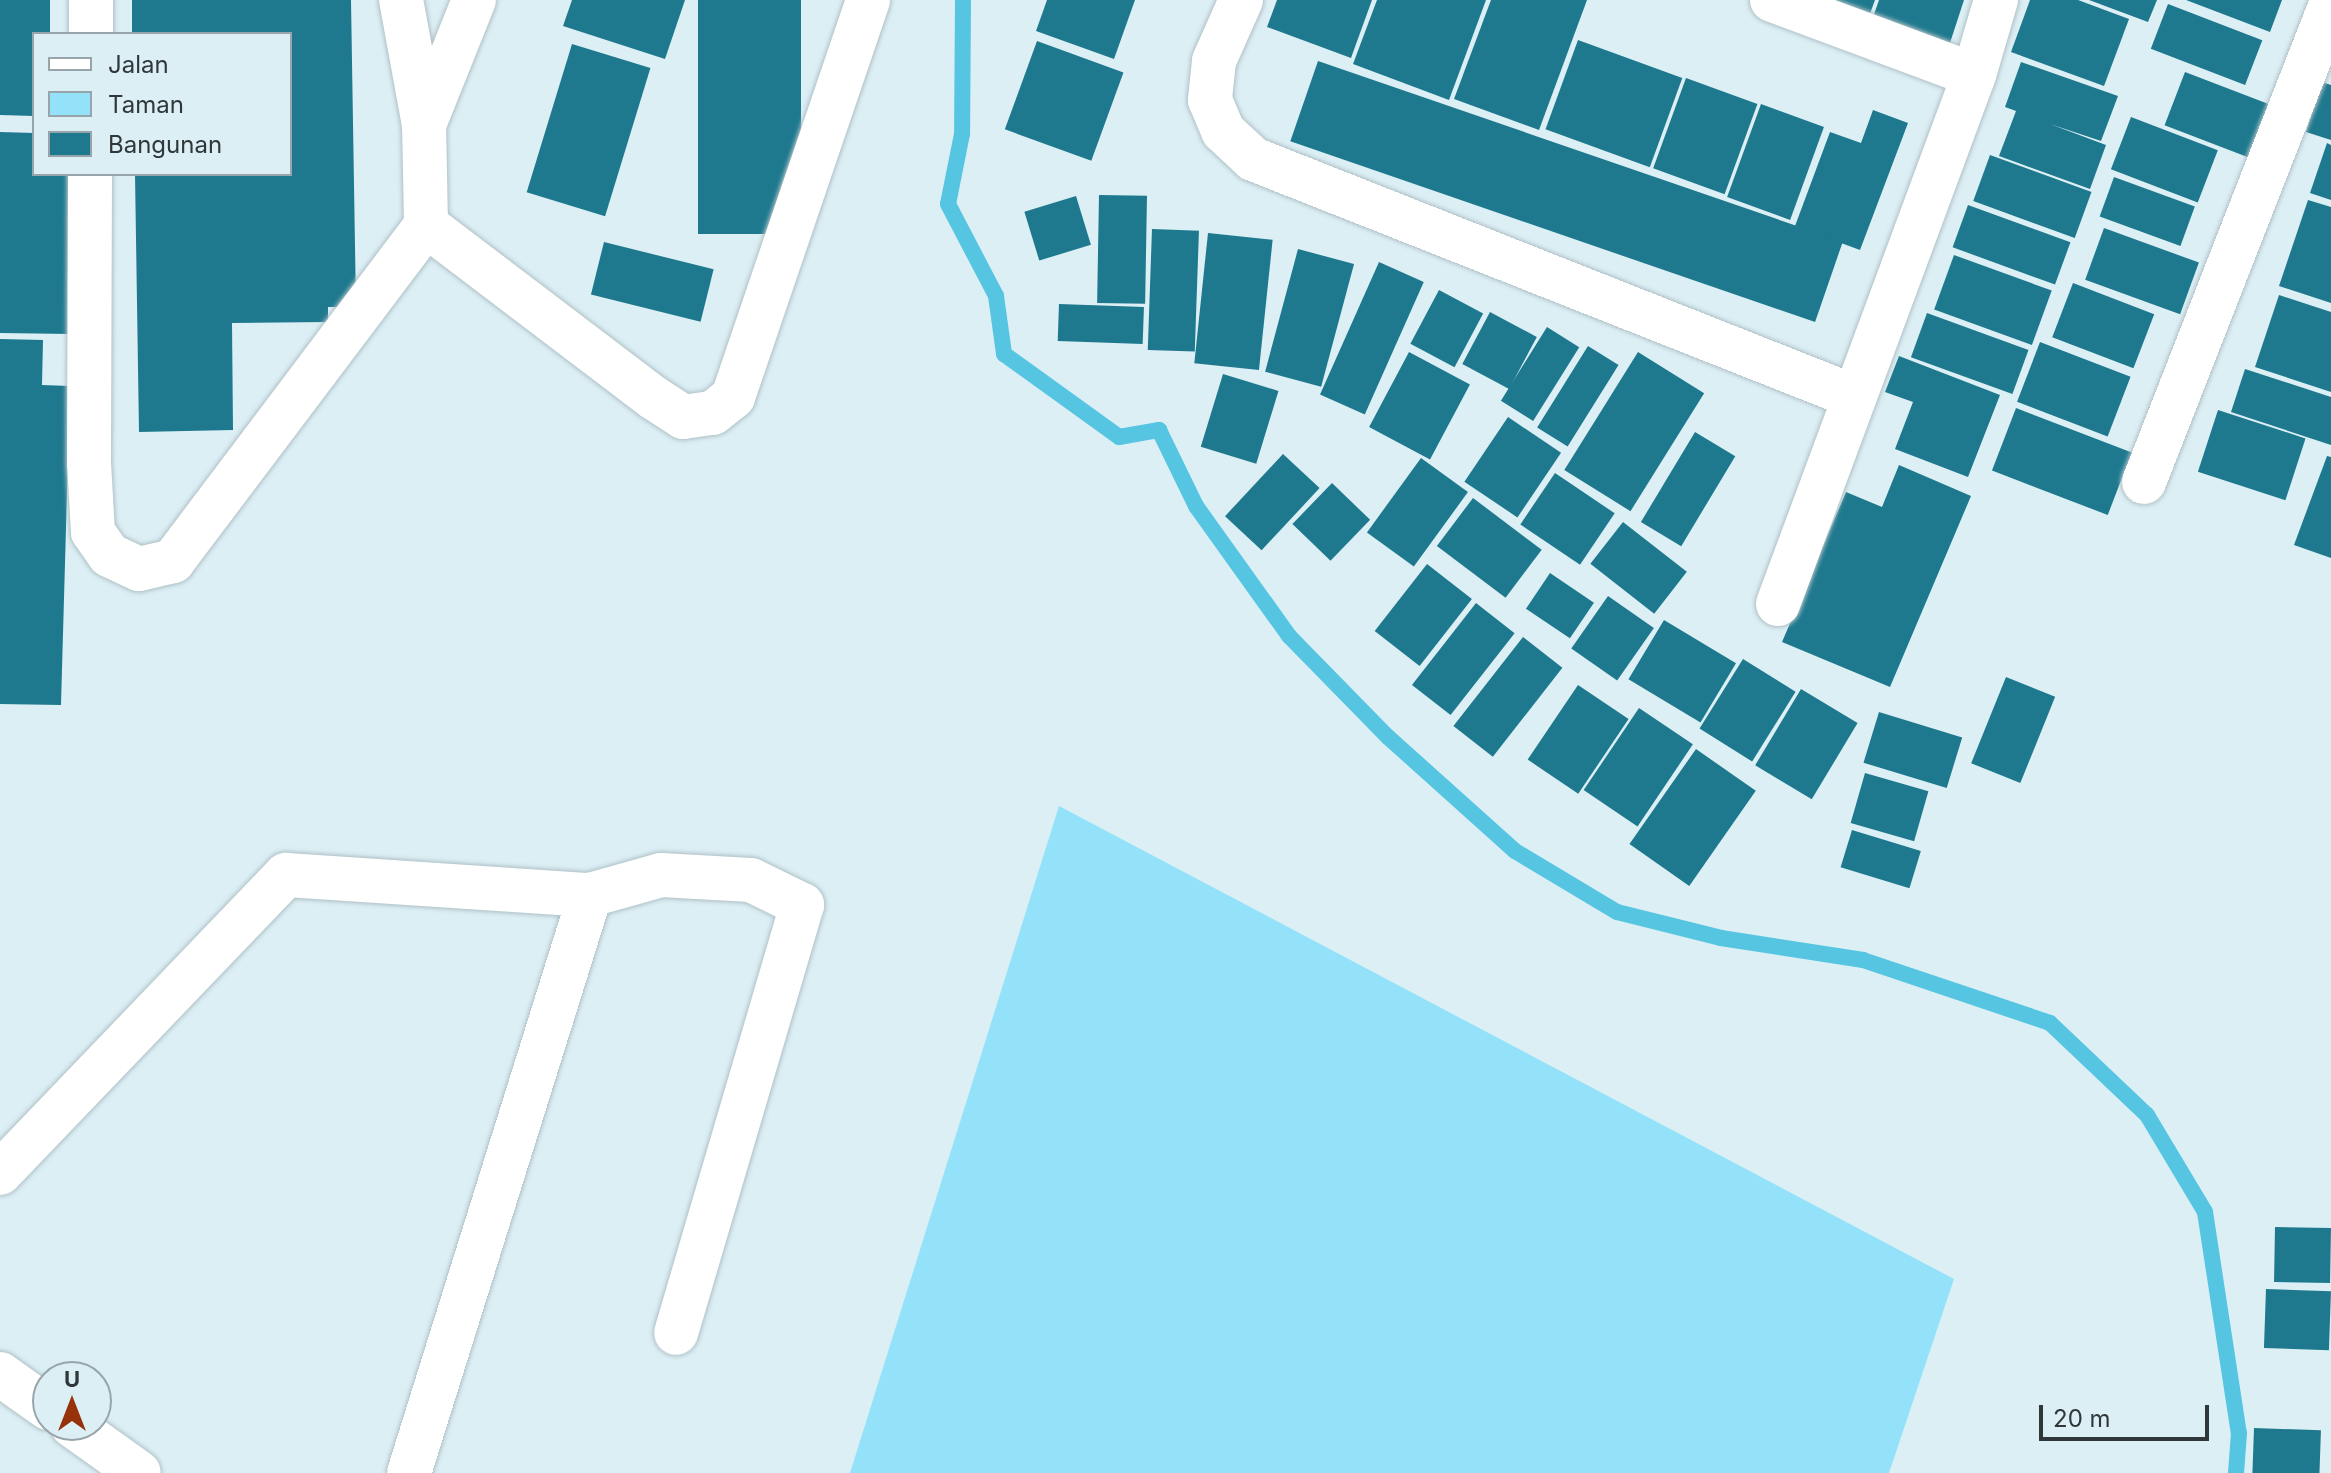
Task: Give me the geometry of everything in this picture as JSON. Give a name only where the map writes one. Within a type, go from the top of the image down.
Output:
[{"type":"street","points":[[91,0],[91,32]]},
{"type":"street","points":[[90,176],[93,532],[109,555],[139,569],[173,561],[426,225],[424,125],[401,0]]},
{"type":"street","points":[[424,125],[474,0]]},
{"type":"street","points":[[426,225],[683,417],[713,413],[733,397],[868,0]]},
{"type":"street","points":[[1241,0],[1214,61],[1210,100],[1223,131],[1253,159],[1855,397]]},
{"type":"street","points":[[1772,0],[1974,75]]},
{"type":"street","points":[[1778,604],[1974,75],[1996,0]]},
{"type":"street","points":[[2144,482],[2331,4]]},
{"type":"street","points":[[0,1173],[286,875],[590,895],[661,875],[751,880],[802,905],[676,1333]]},
{"type":"street","points":[[409,1473],[590,895]]},
{"type":"street","points":[[0,1374],[32,1397]]},
{"type":"street","points":[[94,1441],[139,1473]]},
{"type":"green space","points":[[1059,806],[1954,1279],[1889,1473],[850,1473]]},
{"type":"building","points":[[0,0],[50,0],[50,32],[32,32],[32,116],[0,115]]},
{"type":"building","points":[[132,0],[351,0],[356,307],[328,307],[328,322],[232,323],[233,430],[139,432],[135,176],[292,176],[292,32],[132,32]]},
{"type":"building","points":[[572,0],[685,0],[665,59],[563,26]]},
{"type":"building","points":[[698,0],[801,0],[801,234],[698,234]]},
{"type":"building","points":[[1047,0],[1135,0],[1114,59],[1036,31]]},
{"type":"building","points":[[1277,0],[1372,0],[1351,58],[1267,27]]},
{"type":"building","points":[[1377,0],[1486,0],[1449,100],[1353,64]]},
{"type":"building","points":[[1491,0],[1587,0],[1539,130],[1454,99]]},
{"type":"building","points":[[1827,0],[1875,0],[1868,19]]},
{"type":"building","points":[[1879,0],[1964,0],[1948,49],[1871,23]]},
{"type":"building","points":[[2030,0],[2078,0],[2129,19],[2104,86],[2011,52]]},
{"type":"building","points":[[2089,0],[2157,0],[2148,22]]},
{"type":"building","points":[[2186,0],[2282,0],[2270,32]]},
{"type":"building","points":[[2168,4],[2262,40],[2245,85],[2151,49]]},
{"type":"building","points":[[1578,40],[1682,78],[1650,167],[1546,129]]},
{"type":"building","points":[[1037,41],[1123,72],[1091,161],[1005,129]]},
{"type":"building","points":[[572,44],[650,68],[605,216],[527,192]]},
{"type":"building","points":[[1318,61],[1843,242],[1815,322],[1290,141]]},
{"type":"building","points":[[2021,62],[2118,96],[2101,141],[2050,124],[2106,145],[2090,189],[1999,156],[2016,111],[2005,107]]},
{"type":"building","points":[[2185,72],[2274,106],[2253,159],[2165,125]]},
{"type":"building","points":[[1686,78],[1757,104],[1725,194],[1653,168]]},
{"type":"building","points":[[2322,82],[2331,85],[2331,140],[2306,132]]},
{"type":"building","points":[[1761,104],[1824,127],[1790,220],[1727,197]]},
{"type":"building","points":[[1873,110],[1908,123],[1860,250],[1795,226],[1830,132],[1861,143]]},
{"type":"building","points":[[2131,117],[2218,150],[2198,203],[2111,169]]},
{"type":"building","points":[[0,132],[32,133],[32,176],[72,176],[70,334],[0,333]]},
{"type":"building","points":[[2327,143],[2331,145],[2331,200],[2310,193]]},
{"type":"building","points":[[1990,155],[2091,192],[2075,238],[1973,201]]},
{"type":"building","points":[[2114,177],[2195,206],[2180,246],[2100,216]]},
{"type":"building","points":[[1099,195],[1147,196],[1145,304],[1097,303]]},
{"type":"building","points":[[1076,196],[1091,245],[1039,261],[1024,212]]},
{"type":"building","points":[[2308,200],[2331,207],[2331,303],[2279,286]]},
{"type":"building","points":[[1968,205],[2070,242],[2055,285],[1953,247]]},
{"type":"building","points":[[2104,228],[2199,263],[2180,314],[2085,280]]},
{"type":"building","points":[[1152,229],[1199,231],[1195,352],[1148,350]]},
{"type":"building","points":[[1208,233],[1273,240],[1259,370],[1194,363]]},
{"type":"building","points":[[604,242],[714,269],[701,322],[591,294]]},
{"type":"building","points":[[1298,249],[1354,264],[1321,387],[1265,372]]},
{"type":"building","points":[[1954,255],[2052,291],[2032,345],[1934,310]]},
{"type":"building","points":[[1379,262],[1424,282],[1365,414],[1320,394]]},
{"type":"building","points":[[2073,283],[2154,314],[2133,368],[2052,337]]},
{"type":"building","points":[[1439,290],[1483,313],[1455,367],[1410,344]]},
{"type":"building","points":[[2279,295],[2331,312],[2331,392],[2255,367]]},
{"type":"building","points":[[1059,304],[1144,307],[1143,344],[1058,341]]},
{"type":"building","points":[[1490,312],[1537,337],[1509,389],[1462,364]]},
{"type":"building","points":[[1927,313],[2028,350],[2012,394],[1911,357]]},
{"type":"building","points":[[1547,327],[1579,347],[1533,421],[1501,401]]},
{"type":"building","points":[[0,339],[43,340],[42,385],[70,386],[61,705],[0,704]]},
{"type":"building","points":[[2040,342],[2131,377],[2108,437],[2017,402]]},
{"type":"building","points":[[1588,346],[1619,365],[1568,446],[1537,427]]},
{"type":"building","points":[[1409,352],[1470,384],[1430,459],[1369,427]]},
{"type":"building","points":[[1638,352],[1704,393],[1630,511],[1564,470]]},
{"type":"building","points":[[1899,356],[2000,395],[1968,477],[1895,449],[1913,402],[1885,392]]},
{"type":"building","points":[[2245,369],[2331,397],[2331,445],[2231,412]]},
{"type":"building","points":[[1223,374],[1278,391],[1256,464],[1201,447]]},
{"type":"building","points":[[2016,408],[2132,452],[2108,515],[1992,471]]},
{"type":"building","points":[[2218,410],[2305,438],[2285,500],[2198,472]]},
{"type":"building","points":[[1508,417],[1561,453],[1517,517],[1464,482]]},
{"type":"building","points":[[1695,432],[1735,456],[1681,546],[1641,522]]},
{"type":"building","points":[[1283,454],[1320,488],[1262,550],[1225,516]]},
{"type":"building","points":[[2327,456],[2331,457],[2331,558],[2294,545]]},
{"type":"building","points":[[1421,458],[1468,492],[1414,567],[1367,532]]},
{"type":"building","points":[[1899,465],[1971,496],[1890,687],[1782,642],[1846,492],[1882,507]]},
{"type":"building","points":[[1555,473],[1615,513],[1580,565],[1520,524]]},
{"type":"building","points":[[1332,483],[1370,520],[1331,561],[1292,524]]},
{"type":"building","points":[[1473,498],[1542,550],[1506,598],[1437,546]]},
{"type":"building","points":[[1623,522],[1687,572],[1654,614],[1590,564]]},
{"type":"building","points":[[1427,564],[1472,599],[1420,666],[1375,631]]},
{"type":"building","points":[[1550,573],[1594,603],[1570,638],[1526,609]]},
{"type":"building","points":[[1608,596],[1654,628],[1617,681],[1571,648]]},
{"type":"building","points":[[1476,603],[1515,633],[1451,715],[1412,685]]},
{"type":"building","points":[[1664,620],[1736,663],[1700,722],[1628,679]]},
{"type":"building","points":[[1523,637],[1562,668],[1493,757],[1453,726]]},
{"type":"building","points":[[1743,659],[1796,692],[1752,761],[1700,729]]},
{"type":"building","points":[[2006,677],[2055,697],[2020,783],[1971,763]]},
{"type":"building","points":[[1578,685],[1629,719],[1578,794],[1528,760]]},
{"type":"building","points":[[1801,689],[1858,723],[1812,799],[1755,765]]},
{"type":"building","points":[[1639,708],[1693,744],[1638,826],[1584,790]]},
{"type":"building","points":[[1879,712],[1962,737],[1947,788],[1864,763]]},
{"type":"building","points":[[1696,749],[1756,791],[1689,886],[1629,844]]},
{"type":"building","points":[[1865,773],[1928,791],[1914,841],[1851,823]]},
{"type":"building","points":[[1852,830],[1921,851],[1909,888],[1841,867]]},
{"type":"building","points":[[2275,1227],[2331,1228],[2330,1283],[2274,1282]]},
{"type":"building","points":[[2266,1289],[2331,1291],[2329,1350],[2264,1348]]},
{"type":"building","points":[[2254,1428],[2321,1430],[2319,1473],[2252,1473]]},
{"type":"waterway","points":[[963,0],[962,134],[948,204],[996,296],[1004,354],[1119,437],[1159,430],[1196,506],[1289,636],[1388,737],[1515,851],[1617,912],[1721,938],[1863,960],[2050,1023],[2147,1115],[2205,1212],[2239,1433],[2236,1473]]}]
